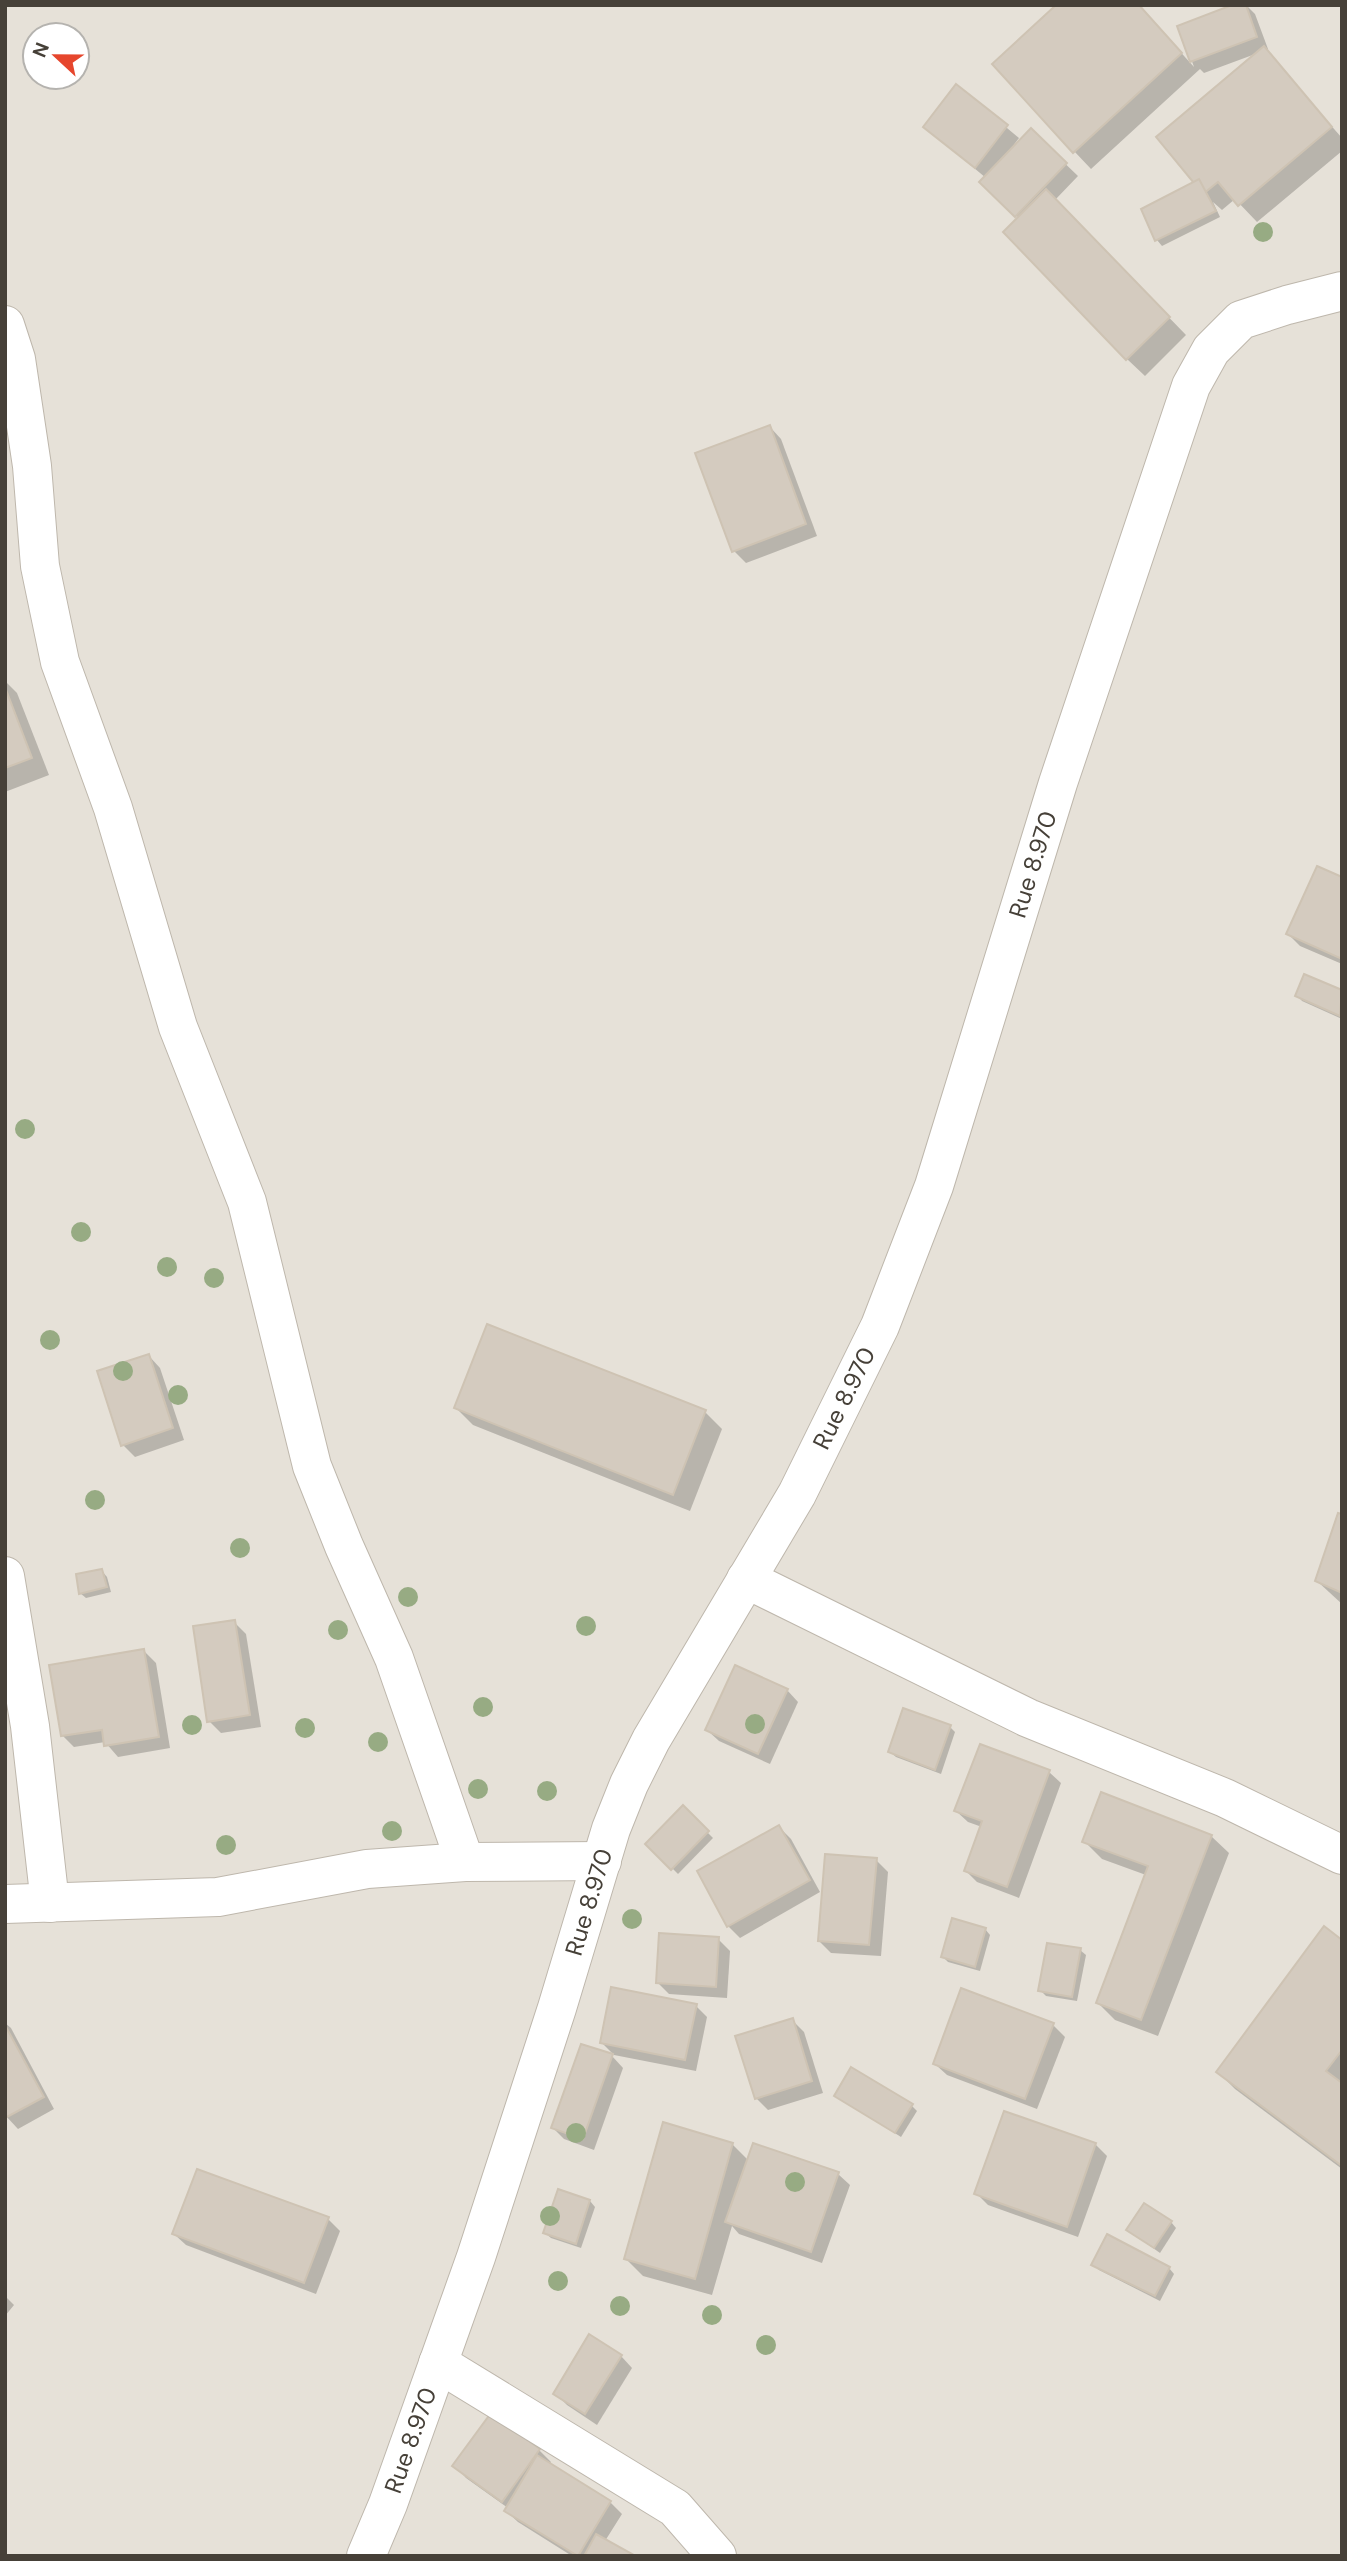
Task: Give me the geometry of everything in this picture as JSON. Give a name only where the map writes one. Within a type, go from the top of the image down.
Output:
[{"type":"street","name":"Rue 8.970","points":[[366,2556],[388,2504],[489,2218],[629,1784],[651,1740],[797,1494],[880,1326],[934,1186],[1058,783],[1191,386],[1211,350],[1241,320],[1287,304],[1342,291]]},
{"type":"street","points":[[5,325],[16,359],[32,466],[40,566],[60,662],[113,808],[178,1027],[247,1202],[312,1466],[394,1658],[465,1862]]},
{"type":"street","points":[[5,1576],[30,1726],[50,1903]]},
{"type":"street","points":[[746,1579],[1028,1718],[1225,1798],[1342,1855]]},
{"type":"street","points":[[5,1905],[218,1897],[367,1869],[465,1862],[602,1861]]},
{"type":"street","points":[[438,2363],[675,2508],[717,2556]]},
{"type":"shaded area","points":[[5,5],[1342,5],[1342,2556],[5,2556]]},
{"type":"building","points":[[1056,5],[1139,5],[1182,53],[1073,153],[992,64]]},
{"type":"building","points":[[1232,5],[1246,5],[1257,37],[1190,62],[1177,26]]},
{"type":"building","points":[[1264,46],[1332,127],[1238,206],[1218,182],[1203,194],[1156,137]]},
{"type":"building","points":[[956,84],[1008,125],[975,168],[923,127]]},
{"type":"building","points":[[1031,128],[1067,163],[1015,217],[979,182]]},
{"type":"building","points":[[1199,179],[1216,211],[1155,241],[1141,209]]},
{"type":"building","points":[[1046,189],[1170,317],[1126,360],[1003,232]]},
{"type":"building","points":[[770,425],[806,524],[732,552],[695,453]]},
{"type":"building","points":[[5,687],[32,758],[5,768]]},
{"type":"building","points":[[1317,866],[1342,877],[1342,959],[1286,934]]},
{"type":"building","points":[[1304,974],[1342,990],[1340,1016],[1295,996]]},
{"type":"building","points":[[487,1324],[706,1410],[673,1495],[454,1408]]},
{"type":"building","points":[[149,1354],[173,1428],[121,1446],[97,1371]]},
{"type":"building","points":[[1338,1513],[1342,1514],[1342,1593],[1315,1581]]},
{"type":"building","points":[[102,1569],[107,1587],[79,1594],[76,1574]]},
{"type":"building","points":[[235,1620],[250,1715],[207,1722],[193,1626]]},
{"type":"building","points":[[144,1649],[159,1737],[104,1746],[102,1730],[61,1736],[49,1665]]},
{"type":"building","points":[[735,1665],[788,1689],[758,1754],[705,1730]]},
{"type":"building","points":[[903,1708],[951,1725],[935,1770],[888,1752]]},
{"type":"building","points":[[980,1744],[1050,1770],[1007,1887],[964,1871],[982,1821],[954,1811]]},
{"type":"building","points":[[1101,1792],[1212,1835],[1141,2020],[1096,2003],[1148,1866],[1082,1842]]},
{"type":"building","points":[[683,1805],[709,1831],[671,1870],[645,1844]]},
{"type":"building","points":[[779,1825],[810,1880],[727,1927],[697,1871]]},
{"type":"building","points":[[825,1854],[877,1858],[869,1945],[818,1941]]},
{"type":"building","points":[[952,1918],[986,1928],[975,1967],[941,1957]]},
{"type":"building","points":[[1324,1926],[1342,1940],[1342,2050],[1326,2071],[1342,2083],[1342,2166],[1216,2072]]},
{"type":"building","points":[[659,1933],[719,1937],[716,1987],[656,1983]]},
{"type":"building","points":[[1047,1943],[1081,1948],[1072,1997],[1038,1991]]},
{"type":"building","points":[[611,1987],[697,2004],[685,2060],[600,2043]]},
{"type":"building","points":[[961,1988],[1054,2023],[1025,2099],[933,2064]]},
{"type":"building","points":[[793,2018],[812,2081],[755,2099],[735,2036]]},
{"type":"building","points":[[5,2025],[44,2097],[5,2118]]},
{"type":"building","points":[[581,2044],[613,2054],[583,2139],[551,2128]]},
{"type":"building","points":[[851,2067],[913,2104],[895,2133],[834,2096]]},
{"type":"building","points":[[1004,2111],[1096,2143],[1067,2227],[974,2194]]},
{"type":"building","points":[[663,2122],[733,2143],[695,2279],[624,2259]]},
{"type":"building","points":[[753,2143],[839,2172],[811,2252],[725,2222]]},
{"type":"building","points":[[197,2169],[329,2217],[304,2283],[172,2234]]},
{"type":"building","points":[[558,2189],[590,2200],[576,2244],[543,2233]]},
{"type":"building","points":[[1144,2203],[1172,2221],[1154,2248],[1126,2230]]},
{"type":"building","points":[[1107,2234],[1170,2267],[1155,2296],[1091,2265]]},
{"type":"building","points":[[589,2334],[622,2355],[585,2414],[553,2394]]},
{"type":"building","points":[[491,2413],[540,2449],[502,2502],[452,2466]]},
{"type":"building","points":[[537,2455],[611,2501],[578,2556],[504,2511]]},
{"type":"building","points":[[596,2534],[634,2555],[634,2556],[584,2556]]}]
